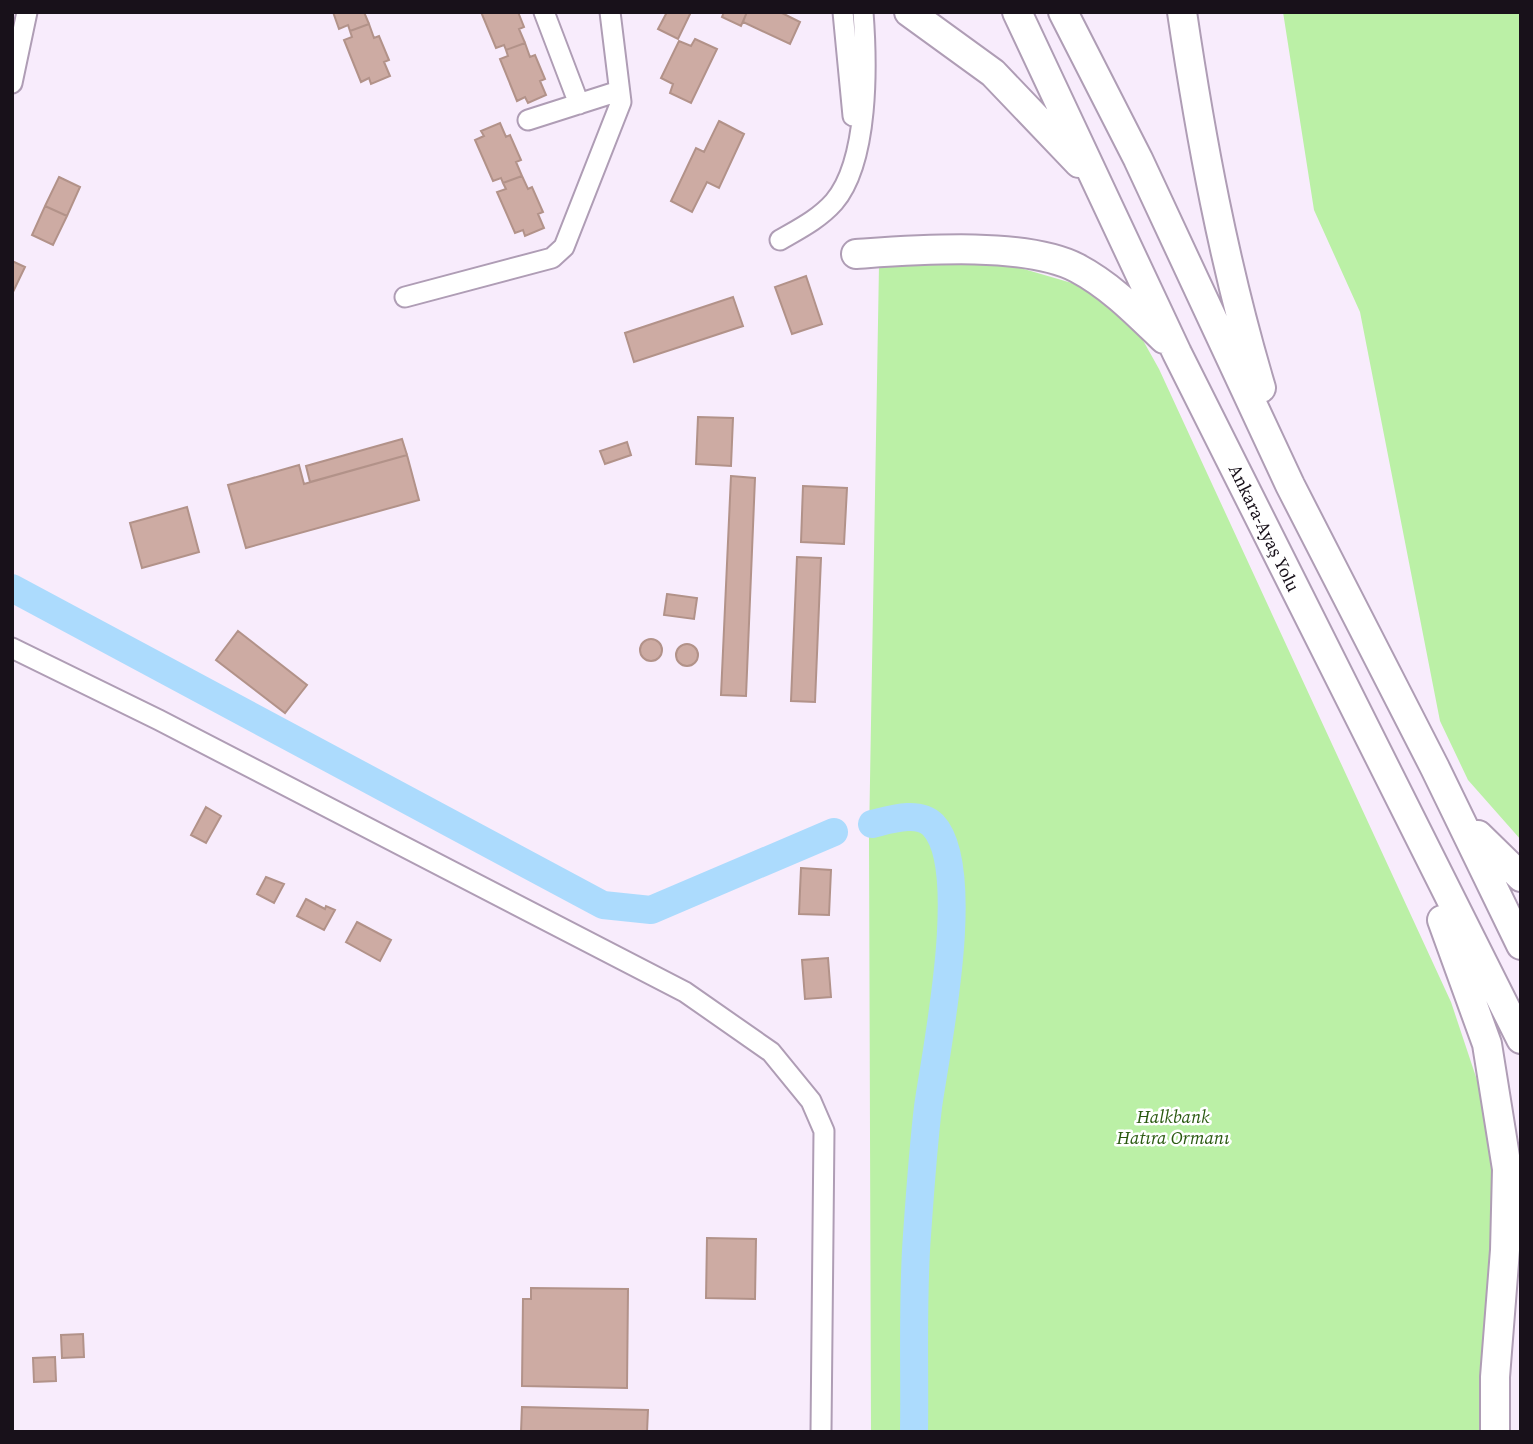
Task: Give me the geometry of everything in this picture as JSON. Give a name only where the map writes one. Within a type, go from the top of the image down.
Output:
[{"type":"highway","points":[[909,12],[983,64],[1100,186]]},
{"type":"highway","name":"Ankara-Ayaş Yolu","points":[[1017,12],[1177,352],[1521,1039]]},
{"type":"highway","points":[[1063,12],[1138,159],[1290,485],[1436,768],[1521,945]]},
{"type":"highway","points":[[1182,12],[1208,183],[1241,321],[1290,485]]},
{"type":"highway","points":[[856,254],[934,249],[1042,255],[1077,268],[1115,293],[1177,352]]},
{"type":"highway","points":[[1372,745],[1457,956],[1487,1044],[1507,1169],[1505,1250],[1495,1377],[1495,1432]]},
{"type":"highway","points":[[1436,768],[1482,840],[1521,877]]},
{"type":"street","points":[[12,83],[27,12]]},
{"type":"street","points":[[544,12],[579,104]]},
{"type":"street","points":[[405,297],[552,258],[564,247],[621,102],[611,12]]},
{"type":"street","points":[[843,12],[855,151]]},
{"type":"street","points":[[780,240],[818,217],[835,201],[845,182],[863,116],[866,53],[863,12]]},
{"type":"street","points":[[528,120],[619,91]]},
{"type":"street","points":[[12,648],[159,720],[685,992],[771,1052],[811,1101],[824,1131],[821,1432]]},
{"type":"green space","points":[[1283,12],[1521,12],[1521,840],[1468,780],[1440,721],[1360,312],[1314,210]]},
{"type":"green space","name":"Halkbank Hatıra Ormanı","points":[[1007,264],[1089,288],[1135,326],[1159,369],[1451,1002],[1488,1113],[1493,1186],[1487,1432],[871,1432],[869,838],[879,265]]},
{"type":"building","points":[[333,12],[364,12],[369,24],[350,31],[348,25],[339,29]]},
{"type":"building","points":[[481,12],[518,12],[524,27],[519,29],[525,43],[506,50],[504,45],[496,48]]},
{"type":"building","points":[[667,12],[691,12],[678,39],[658,29]]},
{"type":"building","points":[[724,12],[747,12],[741,26],[722,17]]},
{"type":"building","points":[[747,12],[780,12],[800,22],[790,44],[743,22]]},
{"type":"building","points":[[369,24],[374,38],[379,36],[389,60],[384,62],[390,76],[371,84],[369,78],[361,82],[344,40],[352,37],[350,31]]},
{"type":"building","points":[[695,39],[717,49],[691,103],[670,93],[673,84],[661,78],[679,41],[691,46]]},
{"type":"building","points":[[525,43],[530,57],[535,55],[545,79],[540,81],[546,95],[528,103],[525,97],[517,101],[500,59],[508,56],[506,50]]},
{"type":"building","points":[[719,121],[744,134],[719,188],[707,182],[692,212],[671,201],[696,148],[704,152]]},
{"type":"building","points":[[500,123],[506,137],[510,135],[521,160],[516,162],[522,176],[503,183],[501,178],[493,181],[475,140],[484,136],[481,131]]},
{"type":"building","points":[[522,176],[528,189],[532,187],[543,212],[538,214],[544,228],[525,236],[523,230],[515,233],[497,192],[506,189],[503,183]]},
{"type":"building","points":[[59,177],[80,187],[67,216],[45,206]]},
{"type":"building","points":[[45,206],[67,216],[53,245],[32,235]]},
{"type":"building","points":[[12,261],[25,267],[12,294]]},
{"type":"building","points":[[806,276],[822,324],[792,334],[775,287]]},
{"type":"building","points":[[733,297],[743,326],[634,362],[625,333]]},
{"type":"building","points":[[698,417],[733,418],[731,466],[696,464]]},
{"type":"building","points":[[402,439],[407,455],[310,482],[306,466]]},
{"type":"building","points":[[627,442],[631,455],[605,464],[600,451]]},
{"type":"building","points":[[407,455],[419,500],[246,548],[228,485],[299,465],[304,484]]},
{"type":"building","points":[[731,476],[755,478],[746,696],[721,695]]},
{"type":"building","points":[[803,486],[847,488],[844,544],[801,542]]},
{"type":"building","points":[[187,507],[199,552],[142,568],[130,523]]},
{"type":"building","points":[[797,557],[821,558],[815,702],[791,701]]},
{"type":"building","points":[[667,594],[697,598],[694,619],[664,615]]},
{"type":"building","points":[[238,631],[307,685],[285,713],[216,660]]},
{"type":"building","points":[[651,639],[659,642],[662,650],[659,658],[651,661],[643,658],[640,650],[643,642]]},
{"type":"building","points":[[687,644],[695,647],[698,655],[695,663],[687,666],[679,663],[676,655],[679,647]]},
{"type":"building","points":[[206,807],[221,816],[206,843],[191,835]]},
{"type":"building","points":[[801,868],[831,870],[829,915],[799,914]]},
{"type":"building","points":[[266,877],[284,884],[274,903],[257,894]]},
{"type":"building","points":[[306,899],[325,909],[326,906],[335,910],[324,930],[297,916]]},
{"type":"building","points":[[357,922],[391,940],[380,961],[346,942]]},
{"type":"building","points":[[828,958],[831,997],[805,999],[802,960]]},
{"type":"building","points":[[707,1238],[756,1239],[755,1299],[706,1298]]},
{"type":"building","points":[[531,1288],[628,1289],[627,1388],[522,1386],[523,1299],[531,1299]]},
{"type":"building","points":[[83,1334],[84,1357],[62,1358],[61,1335]]},
{"type":"building","points":[[55,1357],[56,1381],[34,1382],[33,1358]]},
{"type":"building","points":[[522,1407],[648,1410],[647,1432],[521,1432]]},
{"type":"waterway","points":[[12,588],[603,905],[651,910],[834,832]]},
{"type":"waterway","points":[[872,824],[903,817],[927,820],[933,825],[945,847],[951,879],[949,961],[928,1107],[915,1259],[914,1432]]}]
